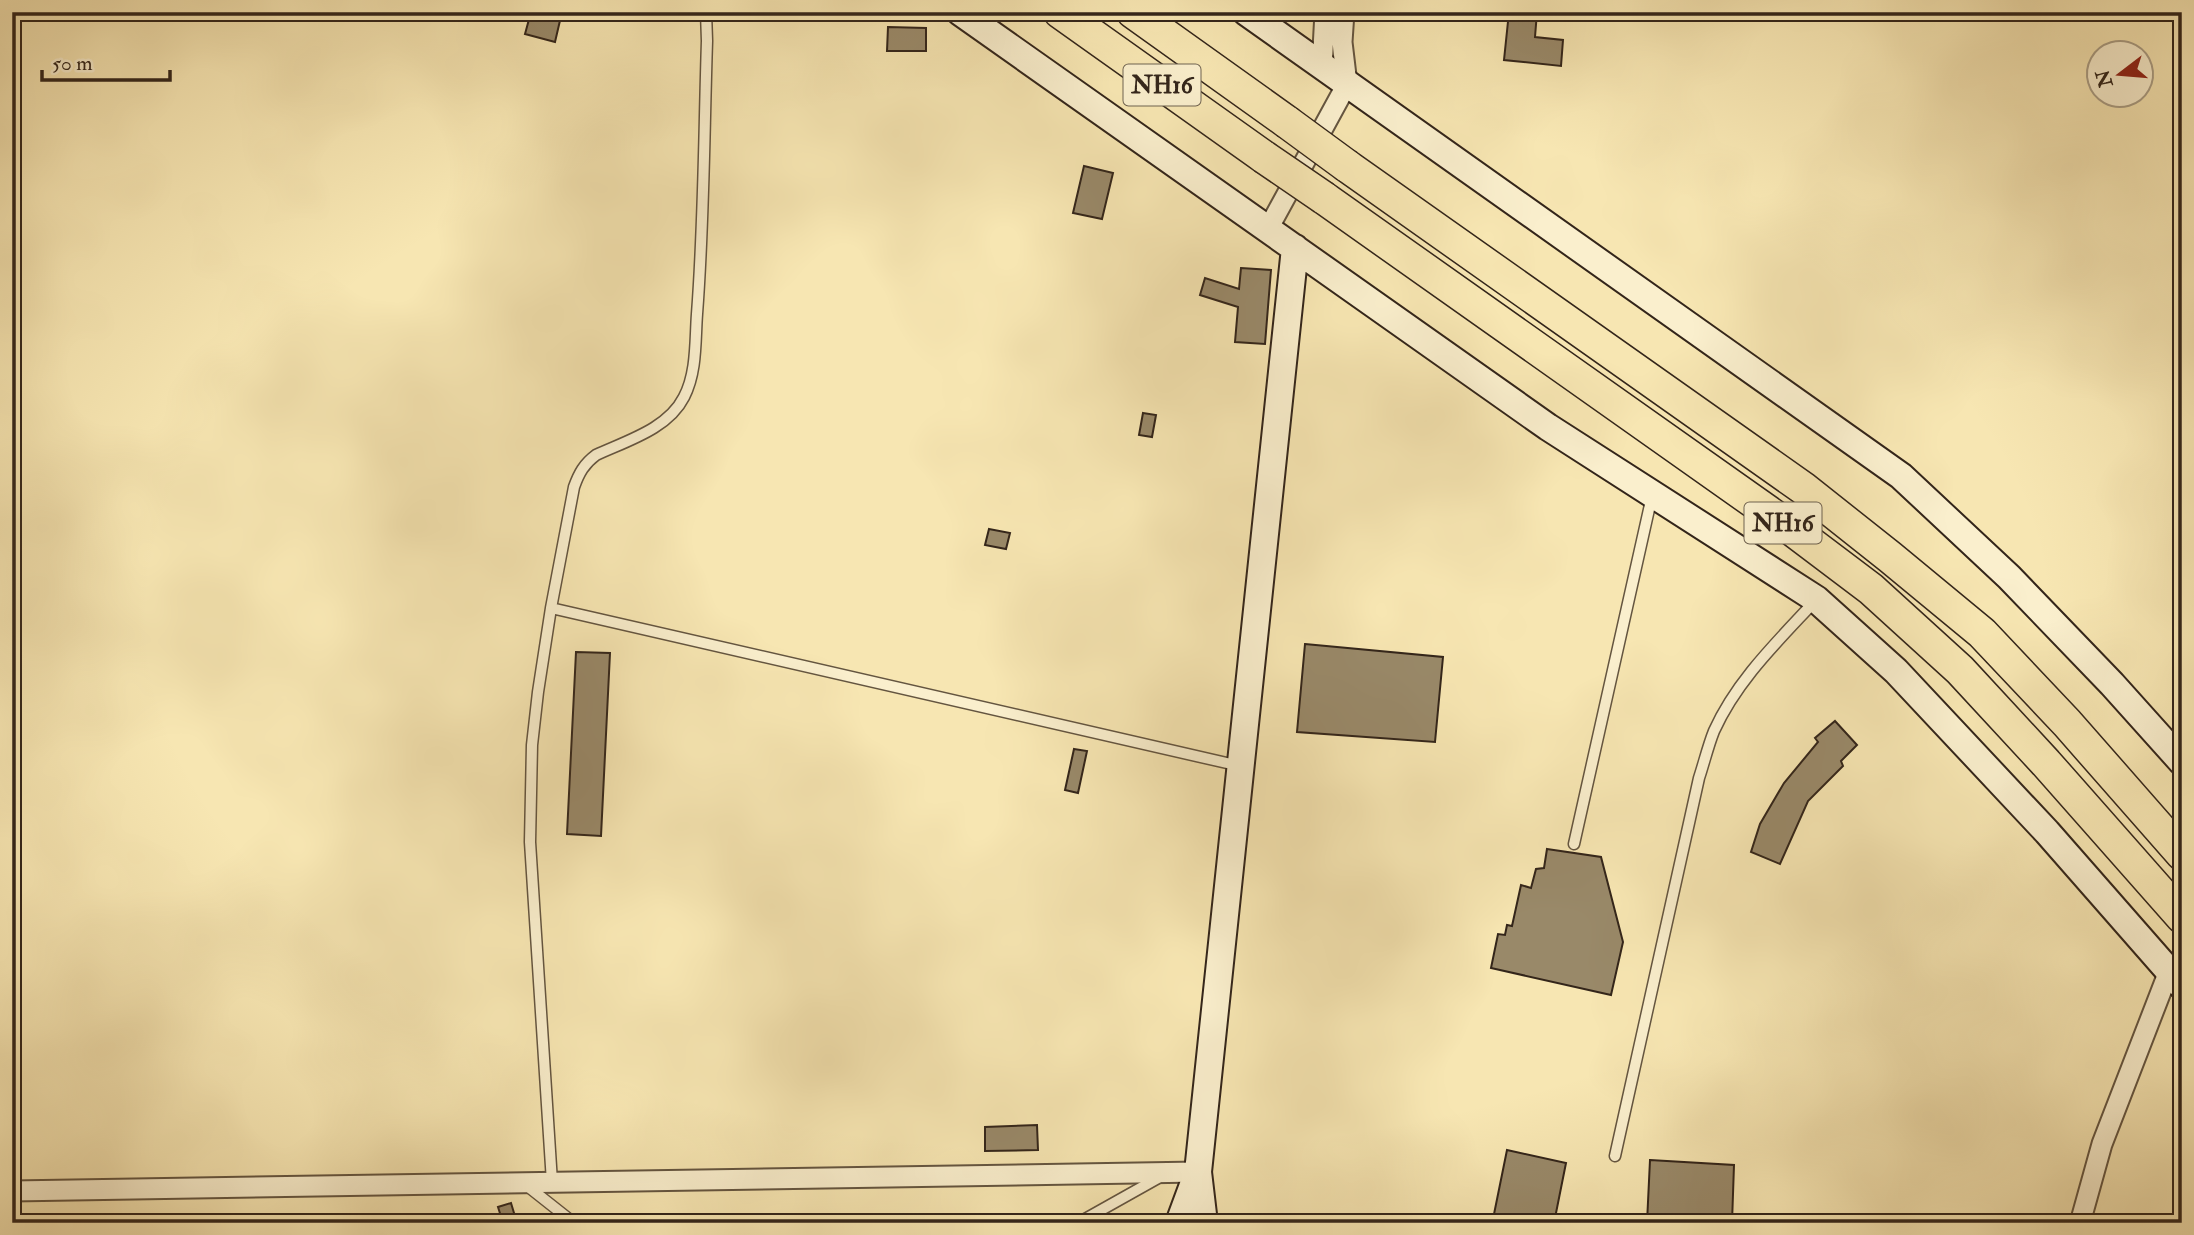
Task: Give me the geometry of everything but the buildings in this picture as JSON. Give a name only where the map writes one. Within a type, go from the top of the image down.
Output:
[{"type":"highway","name":"NH16","points":[[1060,12],[1781,521],[1871,589],[1960,670],[2182,917]]},
{"type":"highway","name":"NH16","points":[[1133,12],[1803,488],[1890,557],[1982,633],[2067,723],[2182,854]]},
{"type":"main road","points":[[960,12],[1548,427],[1816,599],[1896,671],[2047,832],[2175,979]]},
{"type":"main road","points":[[1245,12],[1901,476],[2009,576],[2182,762]]},
{"type":"main road","points":[[1204,1223],[1198,1172],[1295,248]]},
{"type":"main road","points":[[1179,1223],[1198,1172]]},
{"type":"street","points":[[1322,68],[1325,12]]},
{"type":"street","points":[[1268,229],[1347,84],[1342,42],[1344,12]]},
{"type":"street","points":[[2080,1223],[2102,1144],[2175,979]]},
{"type":"street","points":[[12,1191],[1198,1172]]},
{"type":"lane","points":[[552,1182],[530,842],[532,745],[538,692],[574,487],[580,472],[596,454],[663,421],[674,412],[684,398],[692,374],[700,261],[706,12]]},
{"type":"lane","points":[[1574,844],[1653,495]]},
{"type":"lane","points":[[1615,1156],[1699,778],[1714,731],[1753,668],[1816,599]]},
{"type":"lane","points":[[551,608],[1241,766]]},
{"type":"lane","points":[[1078,1223],[1167,1172]]},
{"type":"lane","points":[[523,1183],[574,1223]]},
{"type":"lane","points":[[2180,1223],[2182,1217]]}]
